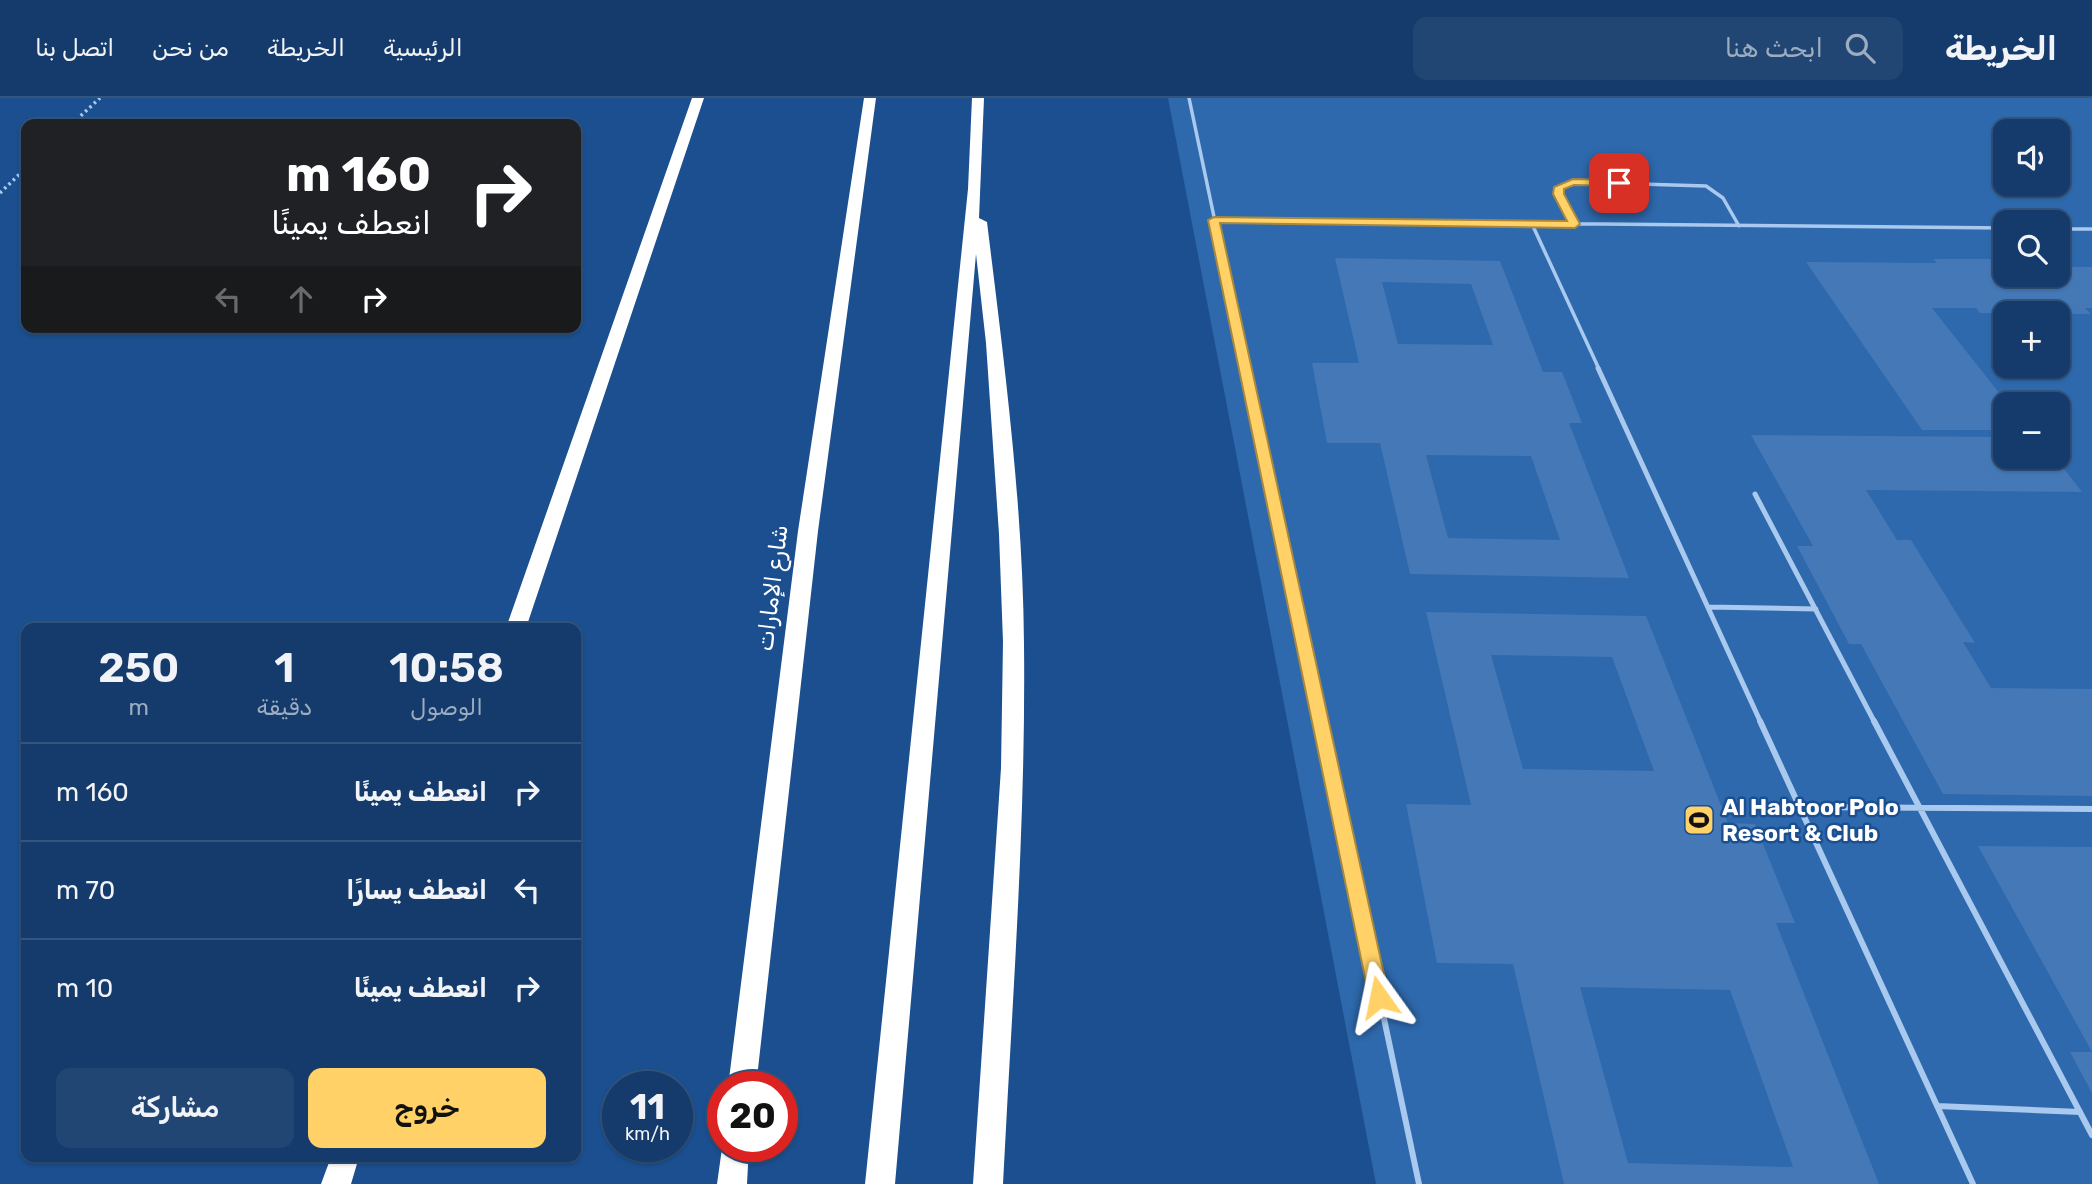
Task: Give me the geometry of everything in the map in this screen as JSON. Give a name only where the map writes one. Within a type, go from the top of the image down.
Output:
[{"type":"highway","points":[[518,623],[698,98]]},
{"type":"highway","name":"شارع الإمارات","points":[[744,1071],[808,531],[870,98]]},
{"type":"highway","points":[[880,1184],[975,189],[978,98]]},
{"type":"highway","points":[[975,189],[994,343],[1009,534],[1014,642],[1012,768],[988,1184]]},
{"type":"highway","points":[[336,1184],[343,1162]]},
{"type":"highway","points":[[732,1184],[734,1162]]},
{"type":"lane","points":[[1189,98],[1419,1184]]},
{"type":"lane","points":[[1575,224],[1557,190],[1562,185],[1573,182],[1706,186],[1723,198],[1739,226]]},
{"type":"lane","points":[[1214,220],[1993,228]]},
{"type":"lane","points":[[1532,224],[1973,1184]]},
{"type":"lane","points":[[2070,229],[2092,229]]},
{"type":"lane","points":[[1755,494],[2092,1135]]},
{"type":"lane","points":[[1708,607],[1816,609]]},
{"type":"lane","points":[[1800,807],[2092,809]]},
{"type":"lane","points":[[1937,1107],[2080,1112]]},
{"type":"path","points":[[77,119],[100,98]]},
{"type":"path","points":[[0,193],[21,173]]},
{"type":"shaded area","name":"Al Habtoor Polo Resort & Club","points":[[1168,98],[2092,98],[2092,1184],[1376,1184]]},
{"type":"building","points":[[1335,258],[1500,261],[1543,372],[1562,372],[1582,423],[1569,423],[1629,578],[1410,574],[1380,443],[1327,443],[1312,363],[1359,363]],"holes":[[[1382,282],[1471,284],[1493,345],[1398,344]],[[1426,455],[1531,456],[1560,540],[1448,538]]]},
{"type":"building","points":[[1933,259],[1993,259],[1993,287],[2070,287],[2070,267],[2092,267],[2092,308],[2085,308],[2091,314],[2070,314],[2070,301],[1993,301],[1993,313],[1980,313],[1976,308],[1932,308],[1998,392],[1993,392],[1993,430],[1922,430],[1806,262],[1937,263]]},
{"type":"building","points":[[1751,435],[1993,437],[1993,469],[2064,469],[2082,492],[1866,490],[1897,540],[1911,540],[1975,643],[1963,642],[1991,688],[2092,689],[2092,796],[1943,794],[1861,644],[1849,644],[1797,546],[1813,546]]},
{"type":"building","points":[[1426,612],[1646,616],[1728,823],[1755,824],[1795,923],[1776,923],[1879,1184],[1564,1184],[1513,964],[1437,963],[1406,804],[1471,805]],"holes":[[[1491,655],[1612,657],[1654,771],[1523,769]],[[1580,987],[1730,990],[1793,1167],[1628,1163]]]},
{"type":"building","points":[[1978,846],[2092,847],[2092,1052]]},
{"type":"building","points":[[2070,1052],[2092,1052],[2092,1093]]},
{"type":"place","name":"Al Habtoor Polo Resort & Club","points":[[1699,820]]},
{"type":"route","points":[[1379,997],[1214,220],[1575,224],[1558,194],[1559,187],[1573,182],[1619,183]]}]
